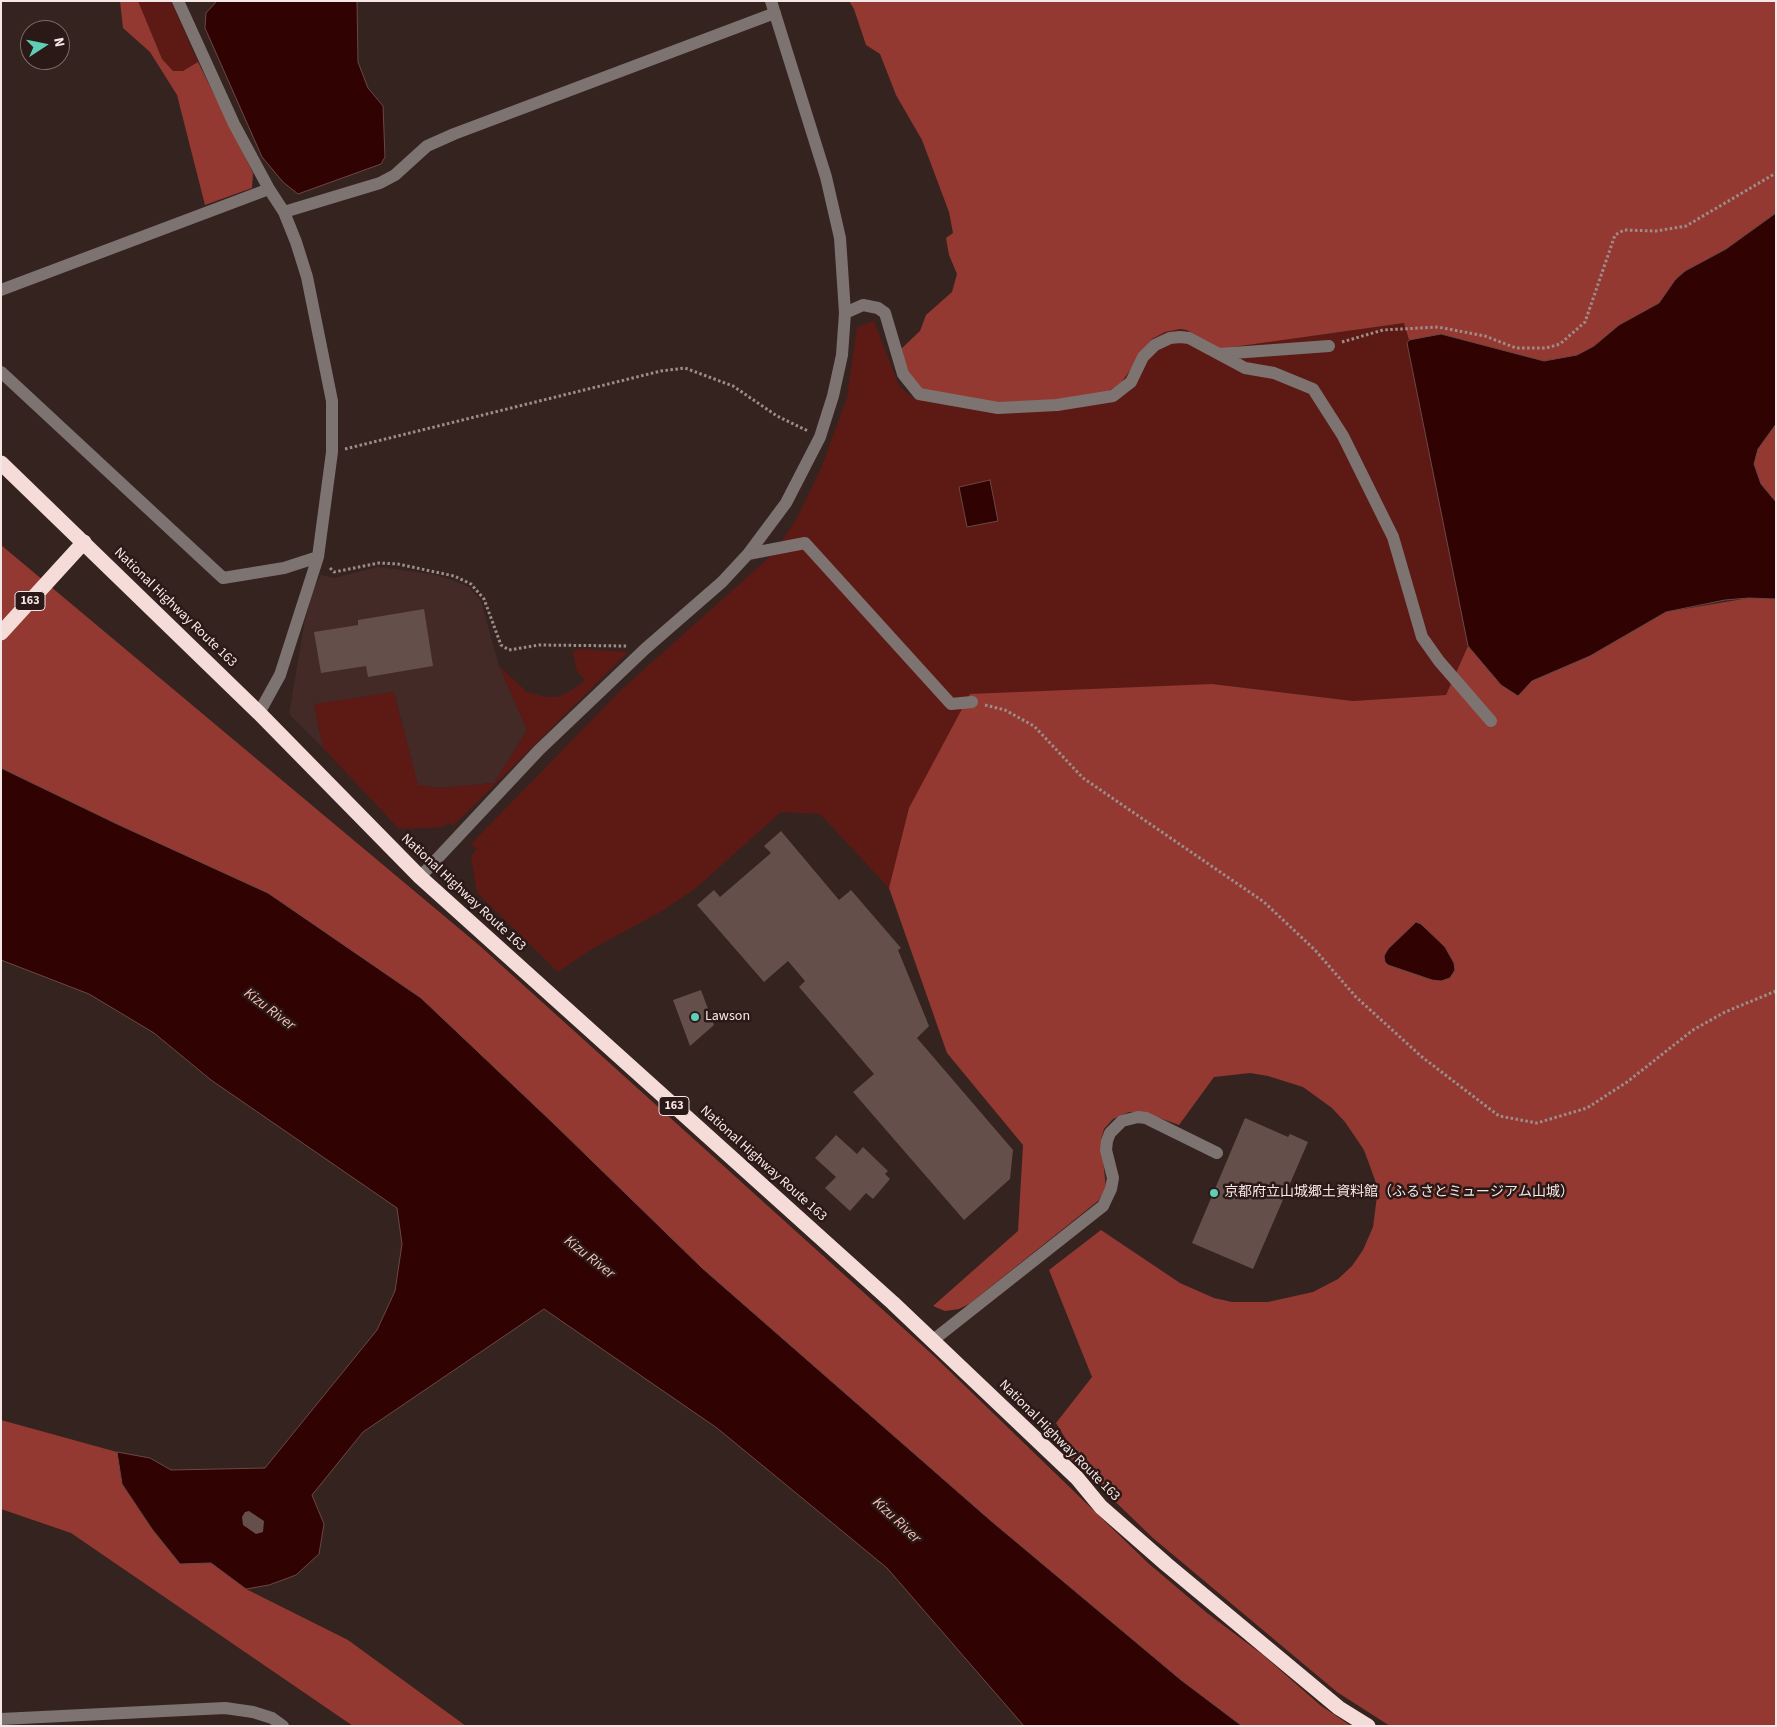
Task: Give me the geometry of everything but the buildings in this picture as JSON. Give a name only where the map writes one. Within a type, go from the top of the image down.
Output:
[{"type":"highway","name":"National Highway Route 163","points":[[1,463],[259,713],[420,877],[893,1303],[1076,1478],[1101,1507],[1338,1708],[1368,1726]]},
{"type":"highway","name":"163","points":[[1,633],[84,542]]},
{"type":"street","points":[[178,1],[234,124],[269,189],[284,212],[307,277],[330,392],[332,452],[318,557],[280,675],[259,713]]},
{"type":"street","points":[[284,212],[380,183],[395,175],[427,146],[773,7],[826,177],[840,238],[845,313],[842,355],[833,396],[820,437],[786,504],[748,554],[722,582],[645,649],[539,750],[420,877]]},
{"type":"street","points":[[1,290],[269,189]]},
{"type":"street","points":[[845,313],[863,305],[878,308],[885,313],[903,374],[919,394],[998,408],[1057,405],[1113,396],[1130,382],[1148,350],[1154,345],[1170,338],[1189,338],[1245,368],[1274,373],[1313,389],[1318,393],[1343,436],[1393,537],[1422,637],[1439,661],[1491,722]]},
{"type":"street","points":[[1217,354],[1329,346]]},
{"type":"street","points":[[1,372],[223,578],[284,568],[318,557]]},
{"type":"street","points":[[748,554],[805,543],[950,704],[972,702]]},
{"type":"street","points":[[932,1341],[1103,1206],[1111,1189],[1112,1178],[1106,1141],[1110,1133],[1122,1121],[1138,1117],[1146,1118],[1217,1153]]},
{"type":"street","points":[[1,1719],[225,1708],[254,1712],[272,1718],[283,1726]]},
{"type":"path","points":[[1329,346],[1383,330],[1438,327],[1486,336],[1516,348],[1546,348],[1560,344],[1585,322],[1615,235],[1624,230],[1656,231],[1686,226],[1776,173]]},
{"type":"path","points":[[332,452],[660,371],[685,368],[733,386],[777,416],[820,437]]},
{"type":"path","points":[[318,557],[334,572],[378,563],[432,570],[454,576],[470,584],[484,599],[501,645],[509,650],[559,644],[632,646],[645,649]]},
{"type":"path","points":[[972,702],[1005,710],[1034,726],[1083,778],[1264,902],[1314,950],[1356,997],[1422,1057],[1499,1116],[1537,1123],[1587,1108],[1627,1082],[1693,1030],[1725,1012],[1776,991]]},
{"type":"shaded area","points":[[120,1],[138,1],[162,59],[173,71],[183,71],[198,62],[253,173],[252,188],[205,205],[177,95],[150,52],[123,28]]},
{"type":"shaded area","points":[[138,1],[171,1],[198,62],[183,71],[173,71],[162,59]]},
{"type":"shaded area","points":[[849,1],[1776,1],[1776,213],[1726,249],[1685,271],[1675,280],[1659,303],[1619,325],[1594,346],[1577,355],[1544,361],[1441,334],[1409,340],[1404,323],[1219,349],[1187,330],[1180,329],[1165,332],[1152,339],[1121,383],[1104,394],[1068,401],[1000,404],[922,392],[908,372],[901,349],[920,331],[926,315],[952,292],[957,274],[949,255],[946,238],[953,233],[949,212],[922,140],[896,95],[880,54],[866,45],[854,9]]},
{"type":"shaded area","points":[[874,321],[899,386],[914,399],[922,392],[1121,383],[1146,345],[1158,335],[1172,330],[1187,330],[1219,349],[1405,323],[1468,646],[1446,695],[1353,701],[1212,684],[909,808],[889,888],[820,814],[781,812],[696,888],[662,911],[592,949],[558,972],[477,893],[471,856],[477,849],[471,844],[621,690],[773,554],[797,518],[822,466],[847,398],[857,327]]},
{"type":"shaded area","points":[[1776,424],[1776,502],[1761,484],[1754,464],[1758,449]]},
{"type":"shaded area","points":[[1,545],[480,946],[934,1356],[1148,1563],[1207,1613],[1263,1655],[1320,1705],[1351,1726],[1242,1726],[1181,1680],[990,1520],[702,1268],[421,998],[117,824],[1,768]]},
{"type":"shaded area","points":[[378,567],[431,574],[452,580],[469,587],[481,601],[499,666],[527,730],[494,783],[438,788],[418,785],[394,692],[314,705],[323,748],[289,714],[305,620],[313,589],[321,575],[334,578]]},
{"type":"shaded area","points":[[1749,598],[1776,599],[1776,1726],[1390,1726],[1337,1692],[1153,1538],[1069,1457],[1073,1451],[1056,1423],[1092,1377],[1049,1270],[1101,1230],[1180,1283],[1214,1298],[1232,1302],[1268,1302],[1313,1292],[1338,1279],[1352,1266],[1363,1250],[1373,1227],[1377,1196],[1375,1180],[1364,1150],[1345,1122],[1332,1108],[1303,1087],[1268,1076],[1250,1073],[1214,1077],[1179,1125],[1143,1112],[1129,1112],[1113,1119],[1104,1129],[1101,1140],[1106,1188],[1098,1201],[969,1304],[959,1309],[945,1311],[933,1306],[1018,1231],[1023,1145],[947,1053],[889,888],[909,808],[970,694],[1212,684],[1353,701],[1446,695],[1468,646],[1501,685],[1518,695],[1532,681],[1590,656],[1666,612]],"holes":[[[1421,924],[1445,947],[1454,963],[1441,981],[1393,967],[1384,959]]]},
{"type":"shaded area","points":[[577,649],[628,652],[453,826],[448,822],[444,827],[399,829],[323,748],[314,704],[394,692],[418,785],[438,788],[494,783],[527,730],[499,666],[527,692],[546,697],[557,697],[585,681],[577,671],[573,653]]},
{"type":"shaded area","points":[[1,1420],[117,1452],[122,1484],[152,1529],[180,1563],[211,1563],[246,1589],[348,1640],[466,1726],[353,1726],[71,1533],[1,1509]]},
{"type":"water","points":[[217,1],[357,1],[358,62],[368,88],[383,106],[385,157],[381,164],[298,194],[283,182],[262,157],[205,28],[206,13]]},
{"type":"water","points":[[1776,213],[1776,424],[1758,449],[1754,464],[1761,484],[1776,502],[1776,599],[1749,598],[1725,600],[1666,612],[1590,656],[1532,681],[1518,696],[1501,685],[1468,646],[1407,343],[1409,340],[1441,334],[1544,361],[1577,355],[1594,346],[1619,325],[1659,303],[1675,280],[1685,271],[1726,249]]},
{"type":"water","points":[[990,480],[998,521],[967,527],[959,487]]},
{"type":"water","name":"Kizu River","points":[[1,768],[117,824],[268,893],[421,998],[702,1268],[990,1520],[1181,1680],[1242,1726],[1024,1726],[887,1568],[717,1428],[544,1309],[363,1432],[312,1495],[324,1524],[319,1554],[296,1575],[269,1585],[246,1589],[211,1563],[180,1564],[152,1529],[122,1484],[117,1452],[150,1458],[171,1470],[265,1468],[377,1330],[395,1291],[402,1244],[397,1208],[211,1080],[154,1033],[89,994],[1,960]]},
{"type":"water","points":[[1416,922],[1421,924],[1445,947],[1454,963],[1455,970],[1450,978],[1441,981],[1432,980],[1388,965],[1385,962],[1384,956],[1388,949]]},
{"type":"place","name":"Lawson","points":[[695,1017]]},
{"type":"place","name":"京都府立山城郷土資料館（ふるさとミュージアム山城）","points":[[1214,1193]]}]
